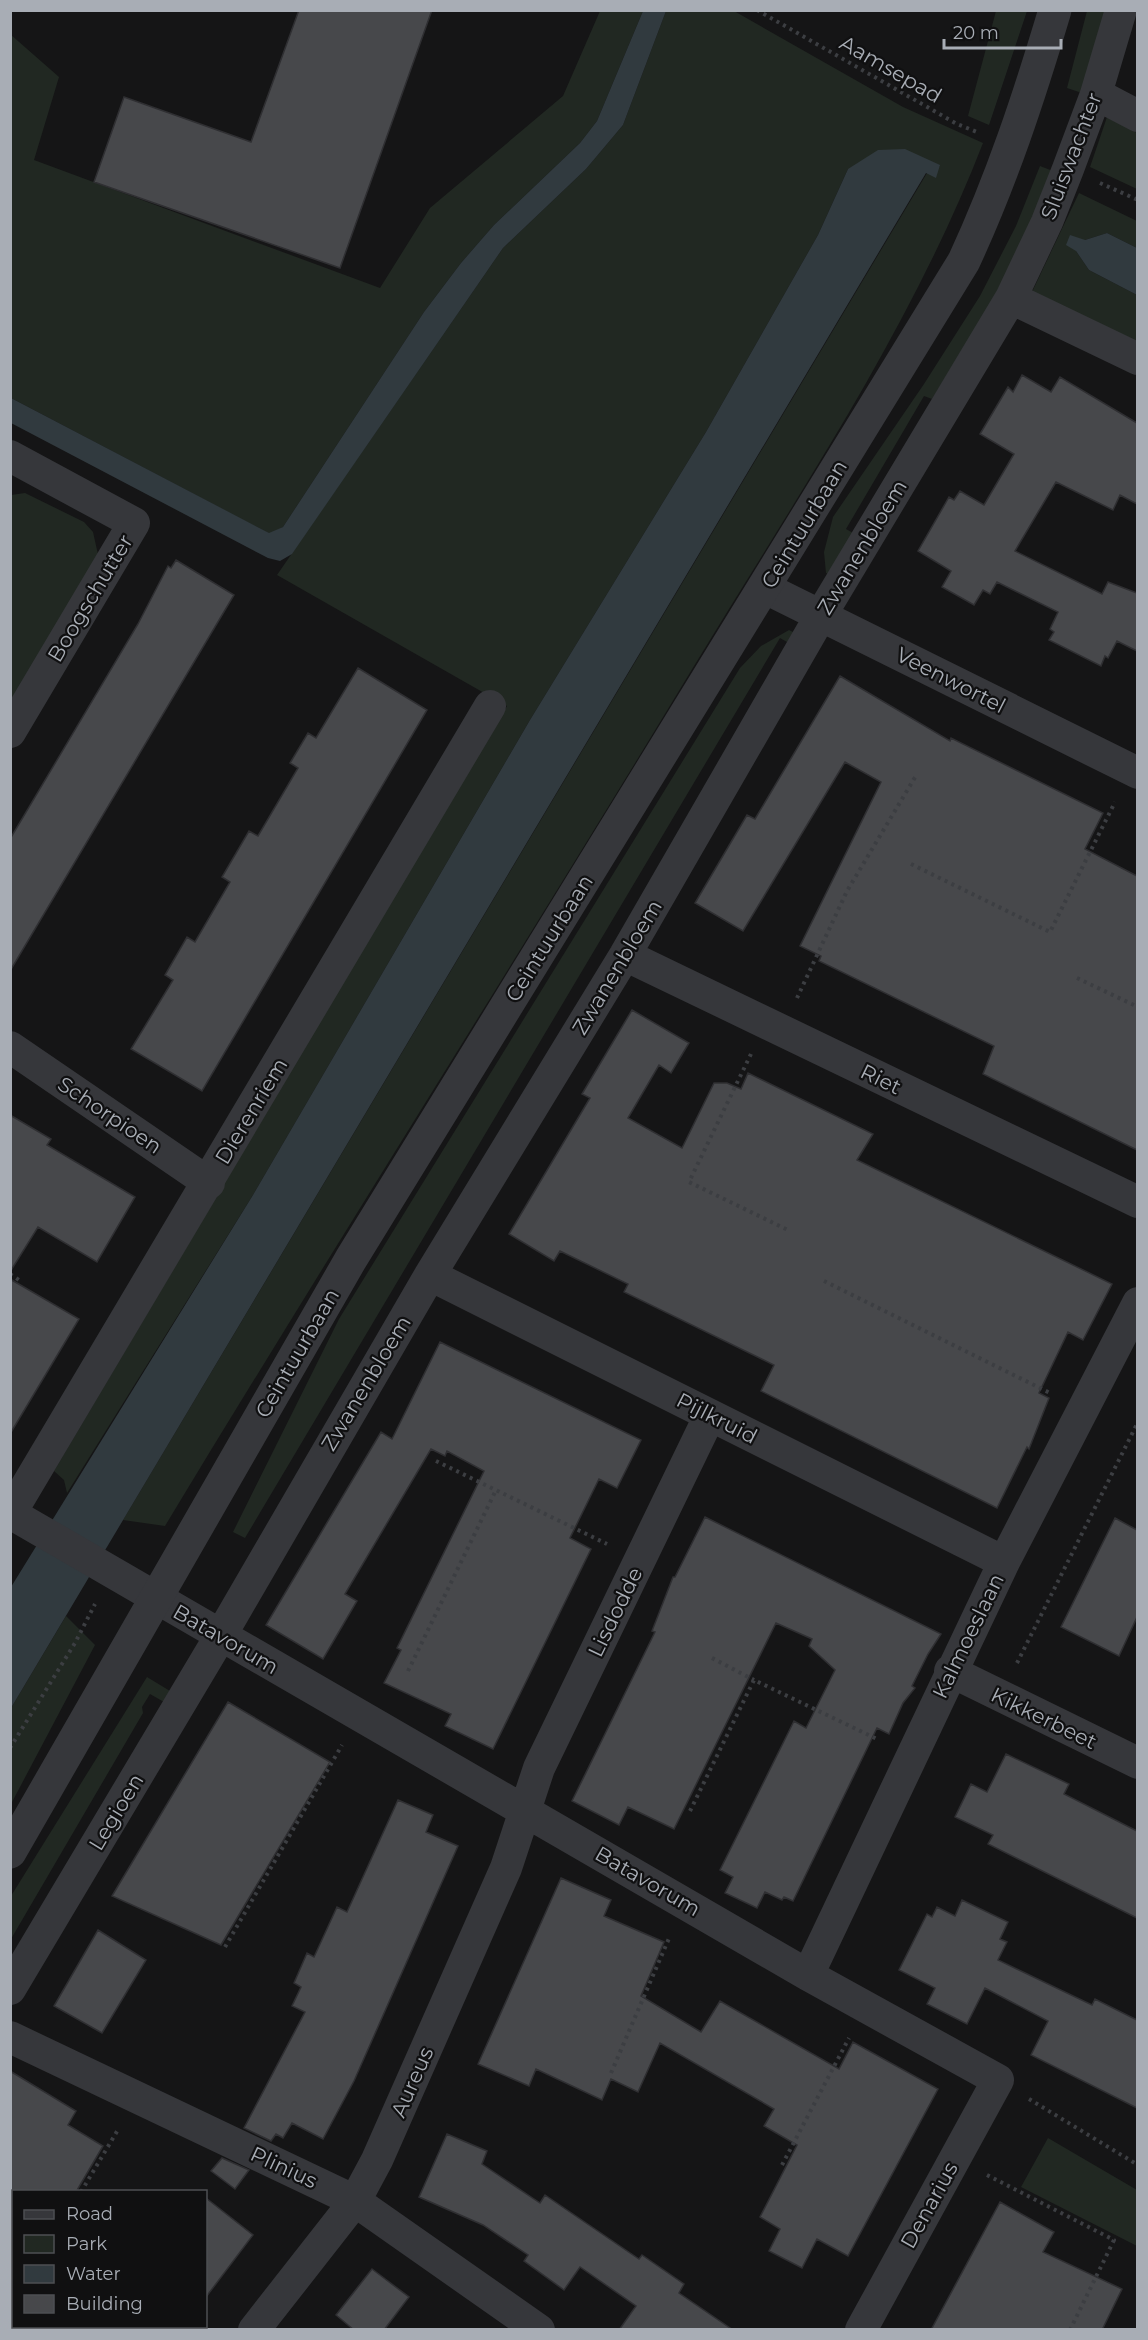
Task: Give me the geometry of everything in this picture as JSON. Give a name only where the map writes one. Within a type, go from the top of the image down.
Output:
[{"type":"street","name":"Ceintuurbaan","points":[[10,1852],[351,1259],[964,261],[995,194],[1055,10]]},
{"type":"street","name":"Sluiswachter","points":[[1011,298],[1047,222],[1096,94],[1121,10]]},
{"type":"street","points":[[1096,94],[1137,116]]},
{"type":"street","points":[[1011,298],[1137,359]]},
{"type":"street","name":"Zwanenbloem","points":[[221,1635],[430,1275],[625,955],[821,615],[1011,298]]},
{"type":"street","name":"Boogschutter","points":[[10,456],[134,523],[10,732]]},
{"type":"street","name":"Veenwortel","points":[[765,588],[1134,771]]},
{"type":"street","name":"Dierenriem","points":[[15,1517],[490,706]]},
{"type":"street","name":"Riet","points":[[625,955],[1137,1202]]},
{"type":"street","name":"Schorpioen","points":[[10,1047],[209,1183]]},
{"type":"street","name":"Pijlkruid","points":[[430,1275],[1004,1562]]},
{"type":"street","name":"Kalmoeslaan","points":[[808,1975],[950,1671],[1137,1303]]},
{"type":"street","name":"Lisdodde","points":[[525,1810],[539,1768],[710,1415]]},
{"type":"street","name":"Batavorum","points":[[15,1517],[808,1975],[998,2080]]},
{"type":"street","name":"Legioen","points":[[10,1989],[221,1635]]},
{"type":"street","name":"Kikkerbeet","points":[[950,1671],[1137,1763]]},
{"type":"street","name":"Aureus","points":[[254,2330],[355,2200],[377,2160],[506,1868],[525,1810]]},
{"type":"street","name":"Plinius","points":[[10,2037],[355,2200],[539,2330]]},
{"type":"street","name":"Denarius","points":[[861,2330],[998,2080]]},
{"type":"path","name":"Aamsepad","points":[[757,10],[957,124],[1012,146]]},
{"type":"path","points":[[911,864],[1050,932],[1134,771]]},
{"type":"path","points":[[790,1231],[689,1182],[848,891],[917,774]]},
{"type":"path","points":[[1077,978],[1137,1007]]},
{"type":"path","points":[[10,1274],[19,1280]]},
{"type":"path","points":[[824,1281],[1083,1410]]},
{"type":"path","points":[[1000,1697],[1137,1422]]},
{"type":"path","points":[[436,1461],[640,1560]]},
{"type":"path","points":[[408,1671],[496,1490]]},
{"type":"path","points":[[10,1748],[82,1632],[111,1572]]},
{"type":"path","points":[[712,1658],[911,1756]]},
{"type":"path","points":[[690,1811],[754,1680]]},
{"type":"path","points":[[225,1947],[360,1715]]},
{"type":"path","points":[[611,2073],[684,1903]]},
{"type":"path","points":[[782,2165],[866,2007]]},
{"type":"path","points":[[998,2080],[1137,2165]]},
{"type":"path","points":[[82,2190],[137,2097]]},
{"type":"path","points":[[955,2158],[1114,2240],[1070,2330]]},
{"type":"green space","points":[[600,11],[643,11],[597,121],[580,143],[494,225],[461,263],[424,312],[283,527],[270,534],[11,398],[10,34],[59,77],[34,160],[380,288],[430,208],[563,96]]},
{"type":"green space","points":[[666,11],[734,11],[903,107],[983,143],[922,279],[812,475],[165,1526],[123,1520],[927,173],[940,166],[848,169],[818,235],[706,432],[530,720],[253,1195],[67,1493],[64,1480],[54,1471],[507,706],[277,575],[503,248],[586,169],[623,125]]},
{"type":"green space","points":[[996,11],[1027,11],[989,125],[968,116]]},
{"type":"green space","points":[[1087,11],[1109,11],[1085,94],[1067,88]]},
{"type":"green space","points":[[1107,117],[1137,133],[1137,189],[1090,167]]},
{"type":"green space","points":[[1040,166],[1058,173],[1030,241],[932,399],[924,396],[846,529],[853,533],[831,575],[826,573],[824,552],[833,517],[924,384],[980,296],[1016,226]]},
{"type":"green space","points":[[1079,193],[1137,221],[1137,248],[1107,233],[1085,240],[1076,251],[1089,270],[1137,295],[1137,347],[1032,292]]},
{"type":"green space","points":[[25,493],[84,522],[93,532],[99,559],[11,709],[11,495]]},
{"type":"green space","points":[[789,630],[793,632],[793,639],[787,642],[780,638],[245,1538],[233,1532],[339,1319],[740,668],[761,646]]},
{"type":"green space","points":[[66,1616],[95,1645],[11,1804],[11,1708]]},
{"type":"green space","points":[[147,1677],[170,1691],[164,1702],[150,1694],[142,1707],[143,1713],[11,1939],[11,1896]]},
{"type":"green space","points":[[1048,2138],[1137,2190],[1137,2246],[1021,2187]]},
{"type":"water","points":[[643,11],[666,11],[623,125],[586,169],[503,248],[292,554],[280,561],[268,558],[11,423],[11,398],[269,533],[283,527],[424,312],[461,263],[494,225],[580,143],[597,121]]},
{"type":"water","points":[[905,149],[940,165],[936,178],[926,173],[11,1708],[11,1587],[253,1195],[530,720],[706,432],[818,235],[848,169],[878,150]]},
{"type":"water","points":[[1107,233],[1137,248],[1137,295],[1089,270],[1076,251],[1066,245],[1070,235],[1085,240]]},
{"type":"building","points":[[299,10],[432,10],[340,268],[94,182],[124,97],[251,142]]},
{"type":"building","points":[[1022,375],[1051,392],[1060,377],[1137,423],[1137,504],[1120,495],[1113,510],[1056,482],[1015,551],[1102,594],[1108,582],[1137,593],[1137,651],[1117,641],[1108,658],[1105,656],[1101,666],[1049,640],[1054,632],[1050,629],[1058,612],[997,582],[990,594],[983,590],[974,605],[942,587],[951,571],[918,551],[949,497],[954,500],[960,491],[984,505],[1014,454],[980,434],[1008,387],[1013,392]]},
{"type":"building","points":[[176,560],[234,595],[10,971],[10,839],[138,624],[168,566],[171,568]]},
{"type":"building","points":[[358,668],[427,710],[202,1091],[131,1049],[173,980],[165,975],[187,937],[195,942],[230,882],[222,877],[249,831],[258,836],[298,768],[290,763],[308,733],[316,738]]},
{"type":"building","points":[[840,676],[950,741],[951,738],[1103,813],[1085,849],[1137,876],[1137,1150],[983,1074],[994,1046],[819,961],[821,956],[800,946],[881,782],[845,762],[743,931],[695,903],[747,815],[755,819]]},
{"type":"building","points":[[632,1010],[689,1043],[671,1073],[659,1065],[628,1118],[682,1148],[714,1083],[727,1083],[741,1089],[748,1073],[873,1134],[857,1160],[1112,1284],[1083,1340],[1068,1332],[1039,1393],[1049,1398],[1029,1449],[1027,1447],[997,1508],[761,1391],[774,1365],[624,1292],[628,1284],[560,1251],[554,1261],[509,1234],[590,1098],[582,1094]]},
{"type":"building","points":[[10,1115],[51,1139],[47,1145],[135,1197],[97,1262],[38,1227],[10,1272]]},
{"type":"building","points":[[10,1279],[79,1319],[10,1434]]},
{"type":"building","points":[[440,1342],[641,1440],[617,1488],[599,1479],[570,1538],[591,1549],[493,1749],[445,1726],[451,1714],[384,1683],[401,1650],[397,1648],[484,1471],[447,1451],[445,1456],[431,1449],[345,1594],[357,1601],[323,1659],[266,1625],[381,1432],[392,1439]]},
{"type":"building","points":[[705,1517],[941,1634],[928,1654],[912,1686],[915,1688],[903,1703],[889,1734],[877,1728],[793,1901],[784,1897],[782,1900],[765,1892],[757,1908],[725,1893],[733,1877],[720,1870],[794,1721],[806,1728],[835,1670],[809,1646],[812,1639],[776,1623],[674,1829],[628,1807],[619,1825],[572,1801],[655,1632],[652,1631],[673,1577]]},
{"type":"building","points":[[1115,1518],[1137,1530],[1137,1617],[1119,1656],[1061,1627]]},
{"type":"building","points":[[228,1702],[330,1762],[221,1945],[112,1896]]},
{"type":"building","points":[[1006,1754],[1069,1784],[1064,1794],[1137,1831],[1137,1918],[988,1844],[993,1835],[955,1817],[971,1784],[987,1792]]},
{"type":"building","points":[[398,1800],[433,1815],[426,1832],[458,1846],[354,2081],[323,2139],[292,2123],[283,2138],[276,2134],[271,2141],[244,2128],[305,2012],[292,2006],[301,1987],[294,1983],[307,1953],[314,1957],[337,1907],[347,1912]]},
{"type":"building","points":[[561,1878],[611,1900],[604,1916],[664,1942],[641,1996],[701,2032],[720,2001],[839,2069],[853,2042],[938,2089],[848,2256],[817,2239],[802,2268],[769,2251],[780,2229],[760,2217],[797,2145],[764,2126],[774,2109],[660,2043],[638,2092],[611,2079],[602,2100],[536,2069],[529,2086],[478,2064]]},
{"type":"building","points":[[962,1900],[1008,1922],[1000,1939],[1007,1942],[998,1960],[1092,2005],[1095,1999],[1137,2020],[1137,2108],[1031,2055],[1048,2021],[985,1988],[967,2024],[927,2004],[935,1988],[899,1970],[927,1914],[932,1917],[937,1907],[955,1916]]},
{"type":"building","points":[[98,1930],[146,1960],[102,2033],[54,2006]]},
{"type":"building","points":[[10,2071],[76,2111],[68,2125],[103,2146],[77,2190],[12,2190],[10,2192]]},
{"type":"building","points":[[447,2134],[487,2151],[482,2164],[540,2203],[545,2195],[639,2259],[642,2255],[684,2284],[679,2293],[733,2330],[619,2330],[636,2306],[580,2267],[564,2290],[524,2261],[528,2255],[483,2225],[419,2197]]},
{"type":"building","points":[[222,2158],[249,2170],[235,2189],[211,2171]]},
{"type":"building","points":[[207,2199],[253,2235],[207,2296]]},
{"type":"building","points":[[1000,2202],[1054,2232],[1043,2252],[1122,2289],[1102,2330],[931,2330]]},
{"type":"building","points":[[372,2269],[409,2297],[384,2330],[354,2330],[336,2315]]}]
